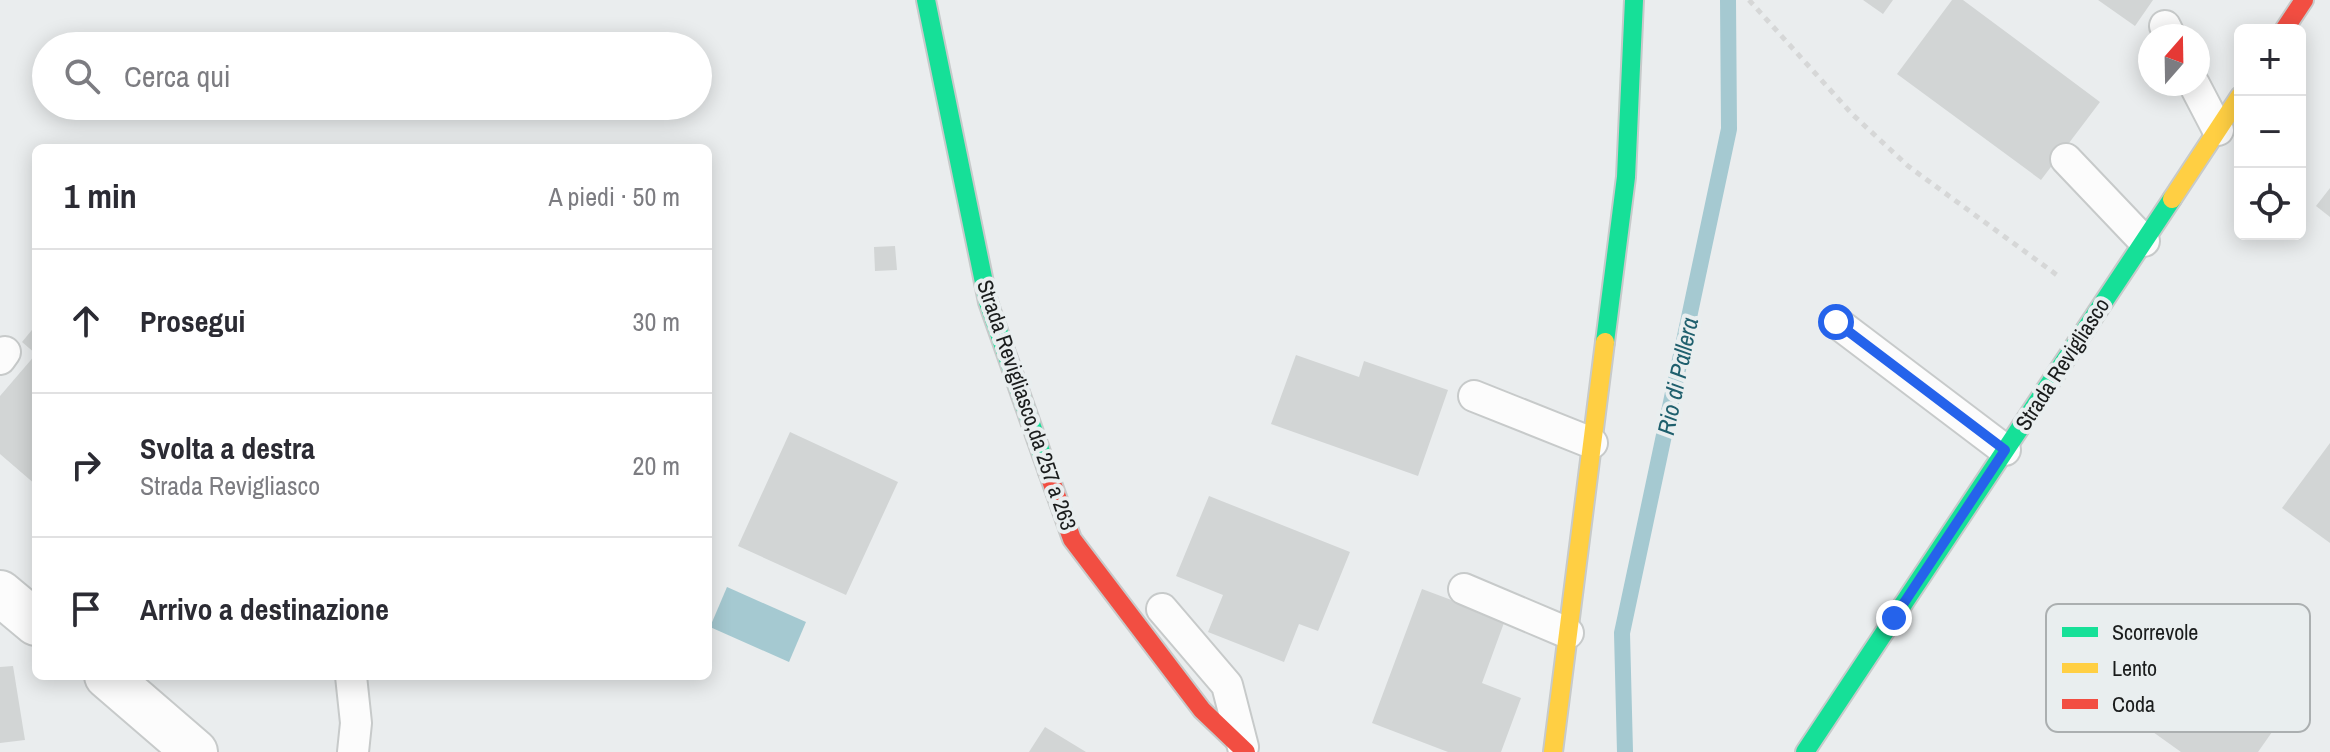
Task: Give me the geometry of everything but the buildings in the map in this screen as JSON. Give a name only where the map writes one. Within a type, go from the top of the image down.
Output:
[{"type":"street","name":"Strada Revigliasco,da 257 a 263","points":[[926,0],[988,302],[1072,539],[1202,710],[1245,751]]},
{"type":"street","points":[[1553,752],[1626,177],[1634,0]]},
{"type":"street","points":[[2288,24],[2304,0]]},
{"type":"street","name":"Strada Revigliasco","points":[[1805,752],[2234,105]]},
{"type":"street","points":[[0,593],[32,620]]},
{"type":"street","points":[[112,680],[195,752]]},
{"type":"lane","points":[[2200,96],[2218,130]]},
{"type":"lane","points":[[2066,159],[2144,241]]},
{"type":"lane","points":[[1836,322],[2005,450]]},
{"type":"lane","points":[[1474,396],[1592,443]]},
{"type":"lane","points":[[1464,589],[1568,633]]},
{"type":"lane","points":[[1162,609],[1227,685],[1245,751]]},
{"type":"lane","points":[[351,680],[356,723],[353,752]]},
{"type":"path","points":[[1749,0],[1852,114],[1908,166],[2100,307]]},
{"type":"water","points":[[727,587],[806,622],[789,662],[712,628]]},
{"type":"waterway","name":"Rio di Pallera","points":[[1625,752],[1622,633],[1729,129],[1728,0]]},
{"type":"traffic: fast","points":[[926,0],[988,302],[1048,472]]},
{"type":"traffic: fast","points":[[1605,342],[1626,177],[1634,0]]},
{"type":"traffic: fast","points":[[1805,752],[2172,199]]},
{"type":"traffic: slow","points":[[2172,199],[2234,105]]},
{"type":"traffic: slow","points":[[1553,752],[1605,342]]},
{"type":"traffic: jam","points":[[2288,24],[2304,0]]},
{"type":"traffic: jam","points":[[1048,472],[1072,539],[1202,710],[1246,752]]},
{"type":"route","points":[[1836,322],[2005,450],[1894,618]]}]
